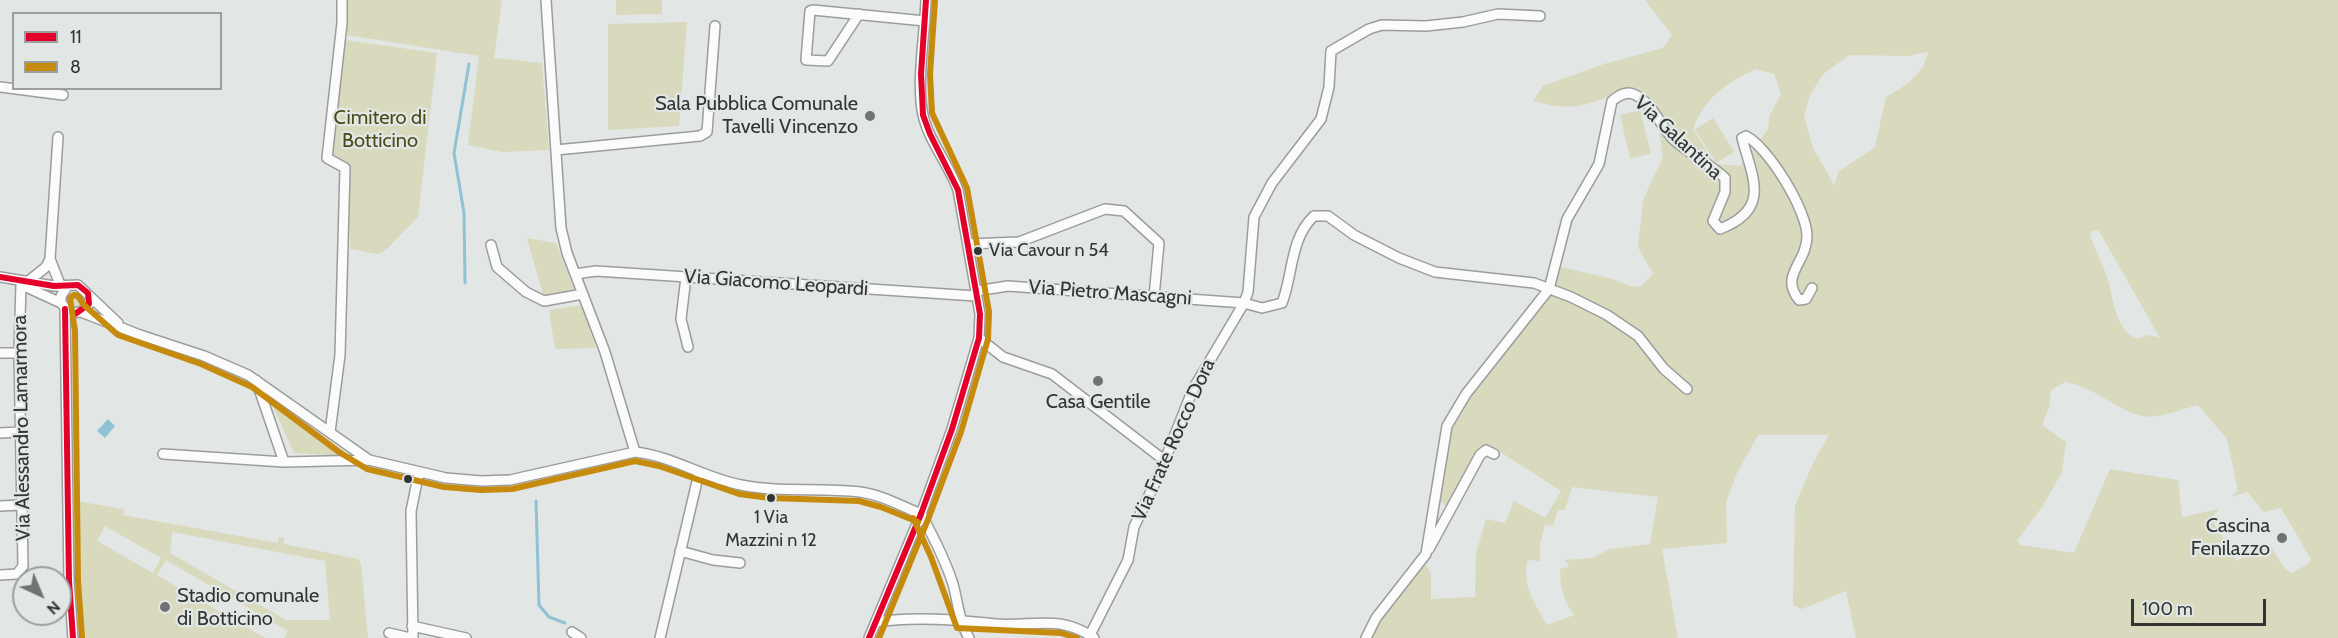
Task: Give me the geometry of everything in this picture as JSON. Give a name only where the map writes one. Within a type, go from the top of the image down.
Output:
[{"type":"street","points":[[330,432],[340,356],[345,168],[327,158],[342,23],[342,0]]},
{"type":"street","points":[[546,0],[561,228],[575,274],[605,352],[635,452]]},
{"type":"street","points":[[869,638],[921,514],[952,429],[979,338],[976,293],[958,190],[932,140],[923,115],[926,0]]},
{"type":"street","points":[[859,14],[828,62],[806,60],[810,11],[859,14],[925,21]]},
{"type":"street","name":"Via Frate Rocco Dora","points":[[1092,637],[1128,560],[1134,527],[1193,389],[1244,303],[1248,292],[1254,217],[1272,183],[1321,119],[1329,87],[1331,51],[1369,29],[1382,25],[1426,26],[1463,22],[1498,14],[1540,16]]},
{"type":"street","points":[[556,150],[700,136],[707,132],[715,26]]},
{"type":"street","points":[[27,90],[63,94]]},
{"type":"street","name":"Via Galantina","points":[[1426,554],[1447,426],[1466,393],[1549,289],[1567,219],[1583,187],[1599,164],[1611,100],[1621,94],[1633,94],[1652,110],[1672,138],[1712,165],[1725,178],[1725,192],[1713,221],[1720,229],[1737,223],[1750,206],[1756,187],[1753,168],[1742,138],[1746,136],[1755,141],[1776,167],[1804,219],[1806,247],[1790,280],[1793,292],[1799,300],[1806,298],[1812,288]]},
{"type":"street","points":[[21,282],[46,267],[50,259],[58,137]]},
{"type":"street","points":[[968,244],[1019,242],[1088,213],[1105,209],[1124,211],[1159,243],[1154,297]]},
{"type":"street","name":"Via Pietro Mascagni","points":[[976,293],[1008,286],[1244,303],[1262,308],[1282,303],[1290,283],[1292,258],[1303,229],[1314,216],[1328,216],[1354,235],[1399,258],[1435,272],[1526,282],[1549,289]]},
{"type":"street","points":[[491,246],[497,267],[505,276],[544,302],[583,294]]},
{"type":"street","points":[[50,259],[64,287],[61,296],[66,331],[69,581],[73,638]]},
{"type":"street","name":"Via Giacomo Leopardi","points":[[575,274],[596,271],[976,293]]},
{"type":"street","points":[[0,277],[64,287],[78,285],[84,288],[90,299],[123,327]]},
{"type":"street","points":[[686,277],[681,319],[688,347]]},
{"type":"street","points":[[21,282],[78,313],[204,356],[256,379],[369,459]]},
{"type":"street","name":"Via Alessandro Lamarmora","points":[[0,575],[21,571],[23,566],[19,353],[21,282]]},
{"type":"street","points":[[1549,289],[1607,315],[1638,336],[1664,369],[1686,389]]},
{"type":"street","points":[[66,331],[70,320],[89,304],[90,299]]},
{"type":"street","points":[[979,338],[1003,357],[1052,374],[1164,460]]},
{"type":"street","points":[[0,353],[19,353]]},
{"type":"street","points":[[256,379],[284,462]]},
{"type":"street","points":[[0,433],[20,432]]},
{"type":"street","name":"Via Galantina","points":[[1366,638],[1376,618],[1426,554],[1480,455],[1486,450],[1494,454]]},
{"type":"street","points":[[163,454],[284,462],[369,459],[462,480],[510,480],[635,452],[656,456],[738,485],[766,490],[860,492],[877,496],[921,514],[936,542],[952,583],[969,638]]},
{"type":"street","points":[[389,633],[411,638],[411,511],[419,472]]},
{"type":"street","points":[[660,638],[699,473]]},
{"type":"street","points":[[0,506],[21,505]]},
{"type":"street","points":[[680,551],[713,560],[740,563]]},
{"type":"street","points":[[876,622],[896,619],[997,624],[1062,624],[1092,637]]},
{"type":"street","points":[[412,626],[466,638]]},
{"type":"street","points":[[572,632],[581,638]]},
{"type":"green space","points":[[347,0],[502,0],[494,58],[542,63],[549,150],[502,152],[468,145],[479,56],[347,35]]},
{"type":"green space","points":[[616,0],[662,0],[662,14],[616,15]]},
{"type":"green space","points":[[1645,0],[2338,0],[2338,638],[1856,638],[1846,591],[1802,609],[1793,605],[1795,506],[1813,463],[1829,435],[1758,435],[1737,473],[1726,502],[1727,543],[1662,549],[1678,638],[1371,638],[1380,619],[1425,563],[1431,574],[1431,599],[1475,597],[1476,554],[1486,519],[1505,523],[1514,501],[1545,518],[1561,491],[1488,444],[1480,448],[1450,509],[1437,499],[1452,428],[1472,395],[1549,295],[1556,266],[1613,279],[1633,287],[1641,286],[1653,274],[1638,247],[1643,200],[1663,157],[1658,124],[1629,90],[1578,106],[1533,101],[1543,86],[1604,64],[1663,48],[1672,35]],"holes":[[[1928,52],[1926,60],[1913,79],[1886,97],[1875,147],[1839,171],[1834,185],[1813,148],[1804,116],[1810,95],[1824,73],[1850,55],[1908,56]],[[1756,69],[1774,74],[1781,94],[1770,115],[1768,129],[1740,166],[1715,164],[1693,129],[1710,100],[1745,74]],[[2093,231],[2099,231],[2160,338],[2148,335],[2137,339],[2123,327],[2090,234]],[[2065,382],[2084,388],[2138,415],[2161,416],[2198,405],[2227,439],[2238,490],[2231,497],[2247,492],[2264,512],[2281,508],[2311,559],[2308,564],[2292,573],[2285,569],[2269,544],[2236,561],[2211,518],[2219,509],[2182,517],[2178,480],[2110,469],[2074,553],[2021,545],[2017,541],[2042,507],[2062,472],[2066,442],[2042,425],[2049,407],[2051,390]],[[1572,487],[1658,497],[1650,544],[1609,549],[1593,558],[1565,560],[1569,567],[1560,569],[1561,582],[1563,594],[1574,615],[1547,625],[1530,594],[1526,569],[1528,560],[1540,561],[1540,544],[1545,525],[1553,526],[1558,510],[1565,510]]]},
{"type":"green space","points":[[687,22],[679,126],[608,130],[608,24]]},
{"type":"green space","name":"Cimitero di Botticino","points":[[345,40],[437,53],[418,217],[387,249],[378,254],[350,249],[349,167],[329,156]]},
{"type":"green space","points":[[1640,110],[1651,154],[1630,158],[1620,115]]},
{"type":"green space","points":[[1713,118],[1734,152],[1716,163],[1695,129]]},
{"type":"green space","points":[[527,238],[556,243],[574,290],[543,295]]},
{"type":"green space","points":[[76,291],[84,299],[76,307],[68,299]]},
{"type":"green space","points":[[581,305],[596,348],[555,349],[549,310]]},
{"type":"green space","points":[[271,402],[350,456],[294,453]]},
{"type":"green space","points":[[76,501],[124,509],[123,515],[278,543],[279,537],[284,538],[284,544],[358,559],[361,564],[368,638],[284,638],[288,631],[166,560],[157,575],[265,638],[83,638]],"holes":[[[105,526],[161,558],[153,573],[97,541]],[[172,532],[325,561],[330,620],[286,620],[170,553]]]},
{"type":"water","points":[[108,419],[115,426],[105,438],[97,431]]},
{"type":"waterway","points":[[465,283],[464,213],[454,153],[469,64]]},
{"type":"waterway","points":[[536,501],[539,605],[549,617],[565,623]]},
{"type":"transit line","name":"11","points":[[869,638],[921,514],[952,429],[979,338],[980,314],[958,190],[923,115],[921,74],[926,0]]},
{"type":"transit line","name":"8","points":[[879,638],[961,432],[988,339],[989,312],[967,188],[932,113],[930,74],[935,0]]},
{"type":"transit line","name":"11","points":[[0,277],[54,286],[78,285],[88,293],[89,304],[75,314]]},
{"type":"transit line","name":"8","points":[[82,637],[78,581],[75,331],[70,298],[74,295],[78,296],[84,305],[118,335],[201,364],[252,387],[339,452],[367,469],[444,487],[481,490],[512,489],[635,461],[659,466],[739,494],[770,498],[859,501],[918,522]]},
{"type":"transit line","name":"11","points":[[65,309],[69,581],[73,638]]},
{"type":"transit line","name":"8","points":[[913,518],[931,557],[957,628],[1061,633],[1077,638]]},
{"type":"place","name":"Sala Pubblica Comunale Tavelli Vincenzo","points":[[870,116]]},
{"type":"place","name":"Via Cavour n 54","points":[[978,251]]},
{"type":"place","name":"Casa Gentile","points":[[1098,381]]},
{"type":"place","name":"1 Via Mazzini n 12","points":[[771,498]]},
{"type":"place","name":"Cascina Fenilazzo","points":[[2282,538]]},
{"type":"place","name":"Stadio comunale di Botticino","points":[[165,607]]}]
